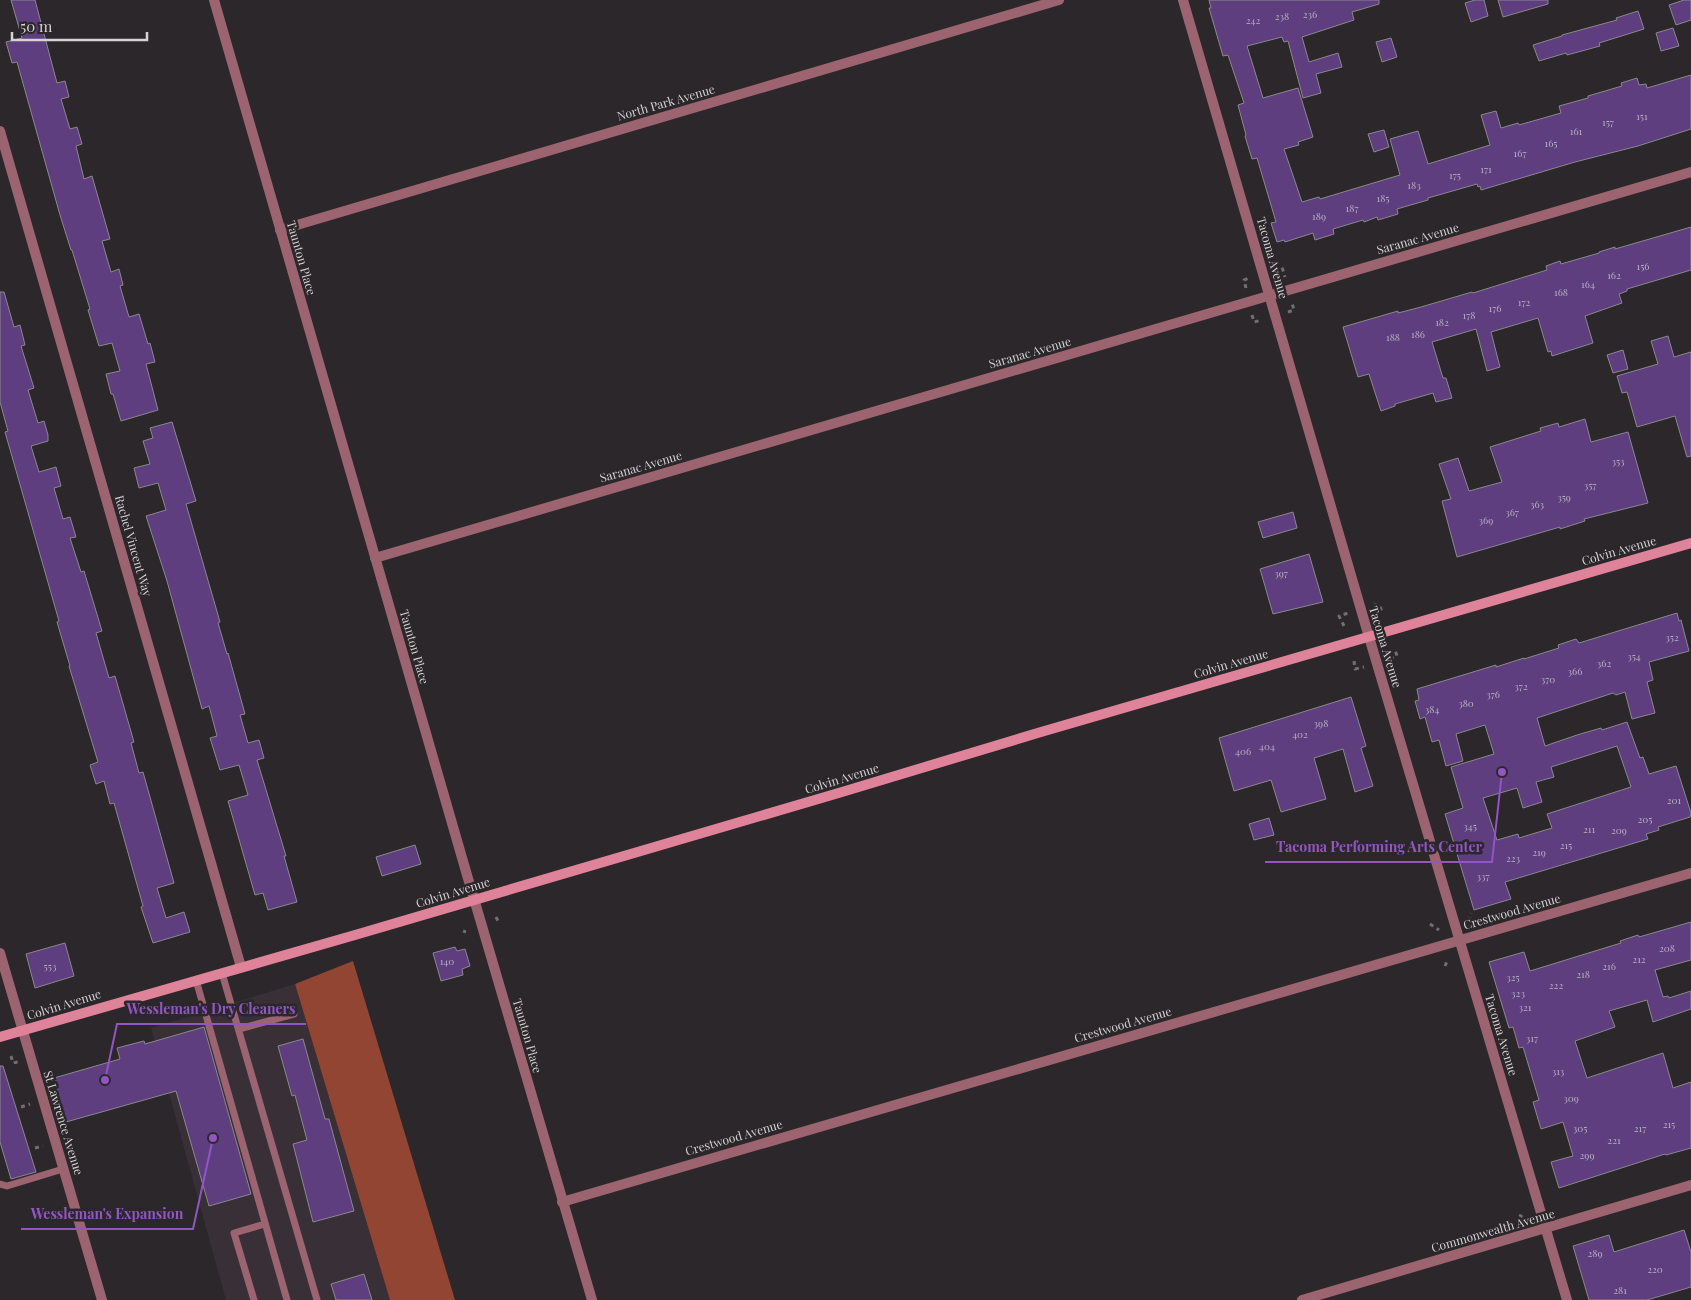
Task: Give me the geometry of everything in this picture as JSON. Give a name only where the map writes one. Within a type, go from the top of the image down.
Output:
[{"type":"street","name":"Taunton Place","points":[[214,0],[474,900],[592,1300]]},
{"type":"street","name":"North Park Avenue","points":[[280,230],[1059,0]]},
{"type":"street","name":"Tacoma Avenue","points":[[1183,0],[1369,637],[1567,1300]]},
{"type":"street","name":"Rachel Vincent Way","points":[[0,131],[241,967]]},
{"type":"street","name":"Saranac Avenue","points":[[375,558],[1691,172]]},
{"type":"street","name":"Colvin Avenue","points":[[0,1037],[1691,543]]},
{"type":"street","name":"Crestwood Avenue","points":[[562,1202],[1691,873]]},
{"type":"street","name":"St Lawrence Avenue","points":[[0,953],[102,1300]]},
{"type":"street","name":"Commonwealth Avenue","points":[[1302,1300],[1691,1185]]},
{"type":"lane","points":[[222,972],[317,1300]]},
{"type":"lane","points":[[196,980],[287,1300]]},
{"type":"lane","points":[[239,1030],[294,1014]]},
{"type":"lane","points":[[0,1184],[7,1186],[63,1169]]},
{"type":"lane","points":[[254,1300],[234,1233],[265,1224]]},
{"type":"path","points":[[1274,270],[1282,267],[1285,277]]},
{"type":"path","points":[[1246,288],[1244,280],[1249,278]]},
{"type":"path","points":[[1287,313],[1294,310],[1292,303]]},
{"type":"path","points":[[1252,314],[1254,322],[1262,320]]},
{"type":"path","points":[[1373,605],[1380,604],[1382,612]]},
{"type":"path","points":[[1344,626],[1339,616],[1349,613]]},
{"type":"path","points":[[1388,659],[1397,656],[1395,650]]},
{"type":"path","points":[[1354,661],[1355,669],[1364,667]]},
{"type":"path","points":[[1469,921],[1471,913]]},
{"type":"path","points":[[1430,924],[1439,930]]},
{"type":"path","points":[[1445,966],[1448,959]]},
{"type":"path","points":[[11,1056],[13,1063],[18,1062]]},
{"type":"path","points":[[21,1107],[32,1104]]},
{"type":"path","points":[[35,1148],[44,1145]]},
{"type":"path","points":[[1519,1215],[1524,1218]]},
{"type":"shaded area","points":[[353,961],[455,1300],[390,1300],[295,984]]},
{"type":"shaded area","points":[[295,984],[390,1300],[226,1300],[151,1028]]},
{"type":"building","points":[[11,0],[35,0],[57,83],[65,81],[69,97],[61,99],[70,129],[77,127],[82,144],[76,146],[84,179],[92,176],[110,239],[102,241],[111,272],[119,269],[123,285],[120,286],[129,317],[139,314],[148,344],[150,343],[155,362],[146,364],[158,410],[121,421],[113,394],[111,394],[106,374],[120,371],[112,343],[99,346],[88,310],[90,309],[60,215],[17,62],[12,63],[6,42],[22,38]]},
{"type":"building","points":[[1209,0],[1379,0],[1379,4],[1352,12],[1354,20],[1302,37],[1309,62],[1338,53],[1342,67],[1316,74],[1321,93],[1303,98],[1288,41],[1284,42],[1282,37],[1247,46],[1263,98],[1298,88],[1313,137],[1298,142],[1299,145],[1284,149],[1302,202],[1319,197],[1320,199],[1400,175],[1390,139],[1418,131],[1428,164],[1490,145],[1481,115],[1496,111],[1501,128],[1518,123],[1519,125],[1561,113],[1559,106],[1622,86],[1621,83],[1637,78],[1639,85],[1646,84],[1647,88],[1691,75],[1691,129],[1638,146],[1575,162],[1481,190],[1477,184],[1428,198],[1428,200],[1397,209],[1398,214],[1378,220],[1377,217],[1364,222],[1363,220],[1333,229],[1334,234],[1315,240],[1313,233],[1285,242],[1284,240],[1277,242],[1271,223],[1276,222],[1257,158],[1252,159],[1245,136],[1238,105],[1244,103],[1228,55],[1223,56],[1209,8],[1211,8]]},
{"type":"building","points":[[1484,0],[1488,16],[1471,22],[1465,3]]},
{"type":"building","points":[[1498,0],[1548,0],[1548,4],[1503,17]]},
{"type":"building","points":[[1684,0],[1691,0],[1691,20],[1676,25],[1669,5]]},
{"type":"building","points":[[1638,11],[1644,29],[1599,43],[1600,46],[1539,61],[1533,45],[1617,20],[1616,18]]},
{"type":"building","points":[[1673,28],[1679,46],[1661,51],[1656,33]]},
{"type":"building","points":[[1391,38],[1397,57],[1382,62],[1376,42]]},
{"type":"building","points":[[1384,130],[1389,147],[1374,152],[1368,134]]},
{"type":"building","points":[[1691,227],[1691,270],[1627,289],[1627,291],[1619,294],[1622,303],[1585,316],[1593,343],[1552,356],[1551,351],[1548,352],[1538,318],[1491,332],[1500,367],[1487,371],[1476,329],[1432,342],[1443,378],[1446,378],[1452,398],[1436,402],[1433,393],[1395,404],[1395,406],[1381,411],[1369,374],[1358,377],[1343,327],[1398,311],[1398,313],[1473,293],[1547,270],[1546,266],[1560,261],[1561,264],[1615,247],[1615,249]]},
{"type":"building","points":[[0,292],[4,292],[14,327],[20,325],[25,345],[21,346],[34,388],[28,390],[38,423],[44,421],[48,435],[48,441],[31,446],[39,472],[56,467],[61,486],[54,488],[63,519],[70,517],[76,537],[70,538],[81,572],[84,571],[102,631],[96,633],[109,678],[115,676],[134,742],[131,743],[139,773],[143,772],[174,883],[157,888],[166,918],[184,912],[190,932],[153,943],[141,907],[143,906],[114,803],[110,804],[104,781],[96,784],[90,765],[98,762],[69,666],[57,622],[59,621],[5,432],[8,431],[0,402]]},
{"type":"building","points":[[1668,336],[1674,357],[1691,352],[1691,456],[1687,457],[1675,416],[1637,427],[1627,392],[1622,393],[1617,376],[1658,364],[1651,341]]},
{"type":"building","points":[[1623,350],[1628,369],[1613,373],[1607,355]]},
{"type":"building","points":[[1585,419],[1591,442],[1628,432],[1648,503],[1584,519],[1585,521],[1560,529],[1560,527],[1457,557],[1442,501],[1451,499],[1439,464],[1458,458],[1469,491],[1502,482],[1490,447],[1541,431],[1540,428],[1558,423],[1559,427]]},
{"type":"building","points":[[172,422],[196,501],[186,504],[245,714],[240,715],[248,743],[259,740],[264,758],[257,760],[286,856],[284,856],[297,902],[268,910],[263,893],[255,895],[228,801],[248,795],[239,765],[220,770],[210,738],[217,736],[209,706],[202,709],[167,581],[146,516],[166,510],[158,483],[139,488],[134,468],[150,464],[143,441],[153,438],[150,428]]},
{"type":"building","points":[[1293,512],[1297,528],[1263,538],[1258,522]]},
{"type":"building","points":[[1309,554],[1323,602],[1273,614],[1260,569]]},
{"type":"building","points":[[1677,613],[1679,621],[1681,620],[1689,651],[1649,662],[1653,680],[1647,682],[1655,713],[1632,719],[1625,692],[1616,695],[1613,693],[1537,718],[1545,746],[1577,735],[1627,722],[1640,758],[1643,757],[1649,774],[1676,766],[1691,813],[1690,817],[1658,827],[1659,830],[1646,834],[1648,839],[1505,882],[1511,899],[1474,910],[1445,814],[1463,808],[1451,767],[1494,754],[1485,725],[1456,734],[1463,761],[1446,766],[1439,740],[1432,742],[1425,717],[1420,719],[1415,701],[1419,700],[1417,689],[1559,648],[1558,645],[1576,639],[1579,643]],"holes":[[[1617,746],[1631,787],[1547,814],[1552,828],[1519,838],[1518,834],[1497,840],[1483,798],[1517,788],[1523,808],[1542,802],[1536,782],[1554,777],[1551,767]]]},
{"type":"building","points":[[1351,697],[1366,746],[1361,748],[1373,786],[1355,792],[1343,749],[1314,758],[1326,799],[1281,812],[1271,780],[1234,791],[1219,738]]},
{"type":"building","points":[[1269,818],[1274,835],[1254,840],[1249,824]]},
{"type":"building","points":[[415,845],[421,864],[382,876],[376,857]]},
{"type":"building","points":[[1691,922],[1691,960],[1655,970],[1663,997],[1668,996],[1669,998],[1691,991],[1691,1009],[1653,1022],[1647,1000],[1609,1011],[1615,1027],[1575,1041],[1587,1078],[1663,1053],[1673,1088],[1691,1082],[1691,1148],[1665,1154],[1559,1188],[1551,1162],[1573,1156],[1563,1122],[1541,1129],[1533,1102],[1539,1100],[1523,1047],[1519,1048],[1513,1027],[1509,1028],[1489,962],[1524,952],[1530,971],[1621,943],[1620,941],[1638,935],[1639,937]]},
{"type":"building","points":[[65,943],[74,976],[35,988],[26,954]]},
{"type":"building","points":[[455,947],[457,951],[465,949],[470,966],[462,969],[463,975],[441,981],[433,953]]},
{"type":"building","points":[[204,1027],[251,1194],[209,1206],[176,1091],[66,1122],[54,1078],[120,1059],[117,1048],[144,1041],[145,1044]]},
{"type":"building","points":[[303,1039],[325,1119],[329,1119],[354,1211],[313,1222],[293,1144],[307,1140],[295,1095],[292,1096],[278,1046]]},
{"type":"building","points":[[0,1066],[3,1066],[36,1172],[11,1179],[0,1142]]},
{"type":"building","points":[[1684,1230],[1691,1252],[1691,1287],[1647,1300],[1589,1300],[1573,1246],[1609,1235],[1614,1252]]},
{"type":"building","points":[[364,1274],[372,1300],[336,1300],[331,1284]]},
{"type":"place","name":"Tacoma Performing Arts Center","points":[[1502,772]]},
{"type":"place","name":"Wessleman's Dry Cleaners","points":[[105,1080]]},
{"type":"place","name":"Wessleman's Expansion","points":[[213,1138]]}]
